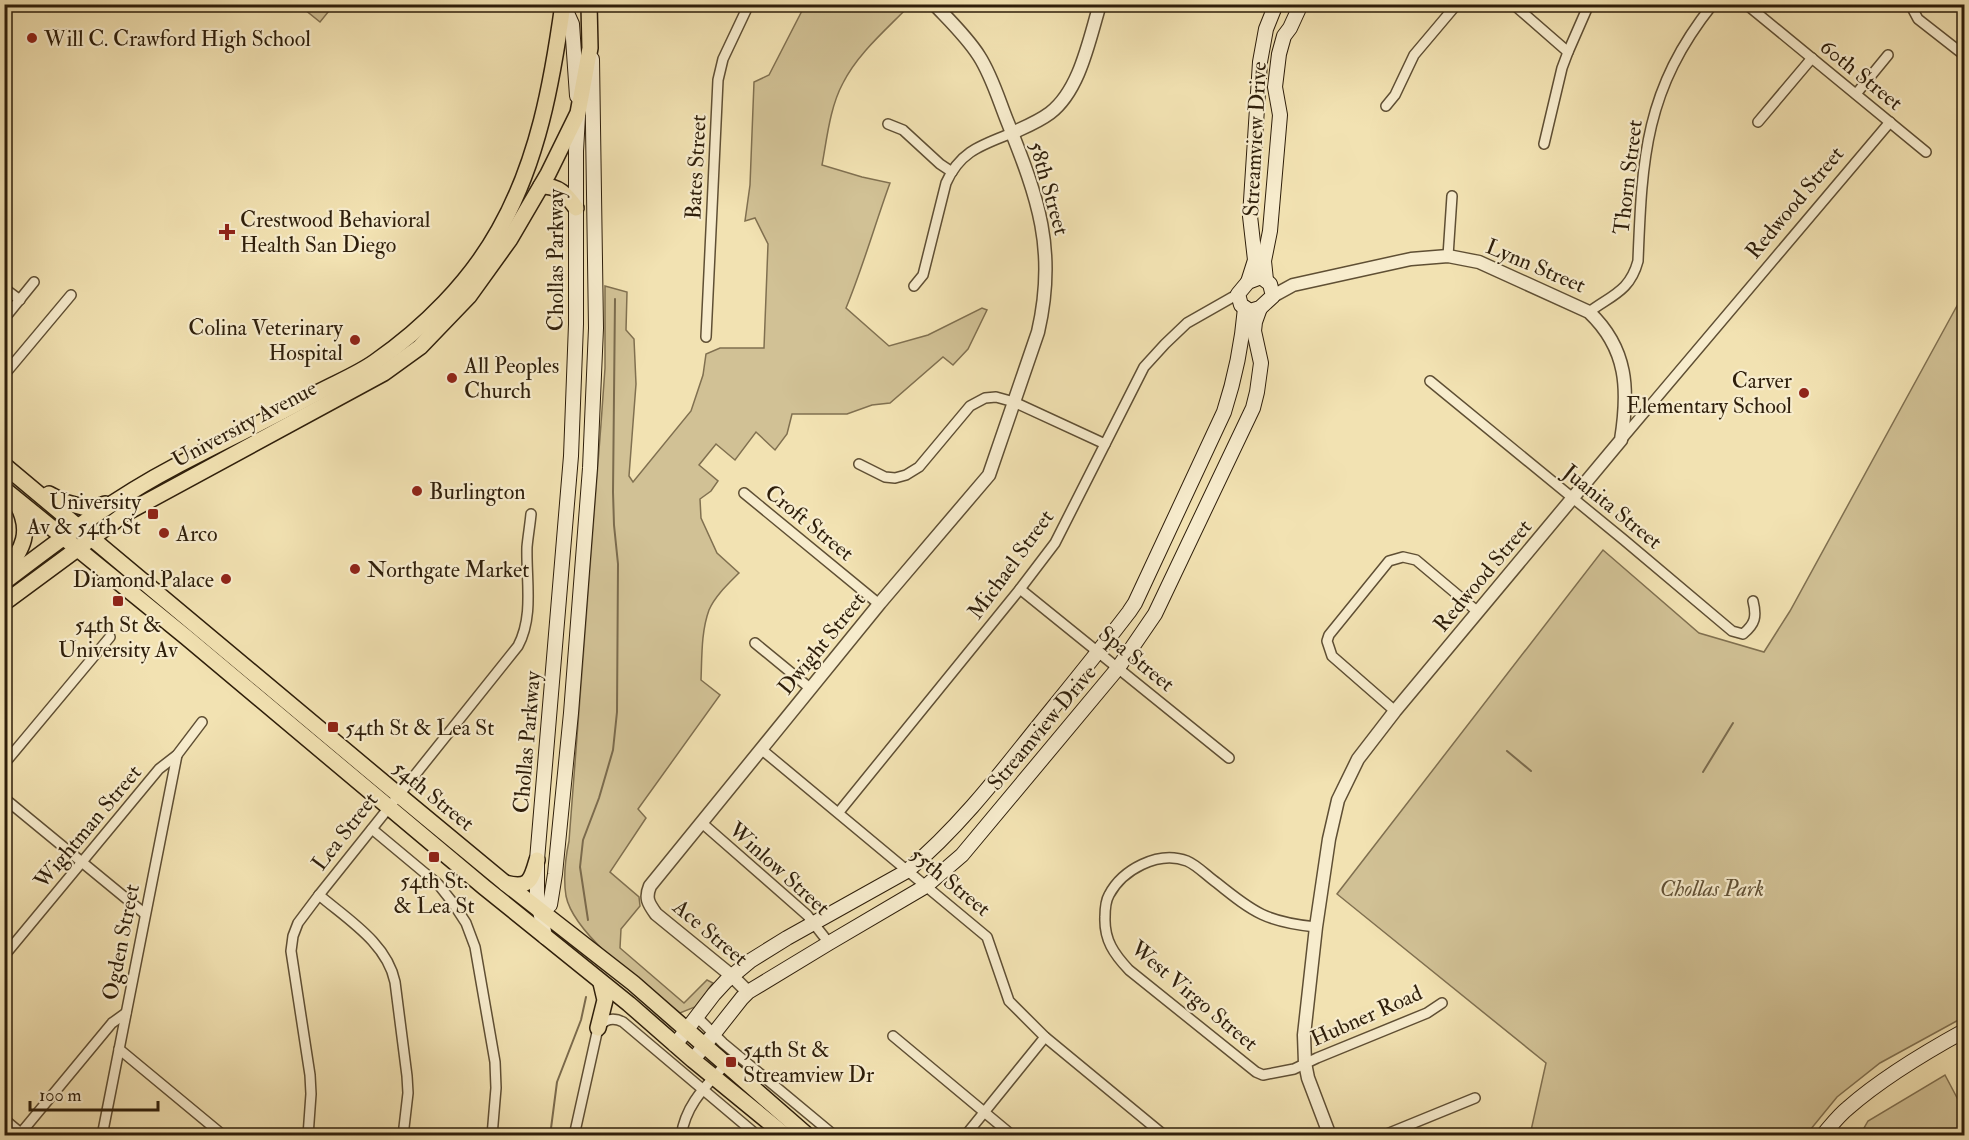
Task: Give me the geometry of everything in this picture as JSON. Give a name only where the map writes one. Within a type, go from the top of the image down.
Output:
[{"type":"main road","name":"Chollas Parkway","points":[[545,937],[537,895],[537,860],[571,456],[576,324],[578,113],[572,24],[563,4]]},
{"type":"main road","name":"University Avenue","points":[[4,582],[116,500],[374,363],[422,324],[460,285],[498,231],[534,150],[556,56],[563,4]]},
{"type":"main road","name":"University Avenue","points":[[4,603],[129,512],[384,373],[420,347],[448,320],[490,268],[519,226],[578,113],[585,82],[590,28],[589,4]]},
{"type":"main road","name":"Streamview Drive","points":[[1248,282],[1255,260],[1250,216],[1260,62],[1266,29],[1276,4]]},
{"type":"main road","name":"Streamview Drive","points":[[1269,286],[1264,261],[1270,231],[1280,115],[1275,87],[1284,36],[1301,4]]},
{"type":"main road","name":"Chollas Parkway","points":[[540,911],[550,905],[555,874],[572,712],[590,468],[596,328],[594,97],[590,28]]},
{"type":"main road","points":[[541,186],[552,186],[561,191],[576,208]]},
{"type":"main road","points":[[1257,278],[1269,286],[1260,308],[1250,311],[1242,303],[1248,282],[1257,278]]},
{"type":"main road","name":"Streamview Drive","points":[[675,1045],[714,994],[762,952],[907,871],[949,833],[1006,767],[1135,603],[1224,412],[1233,386],[1244,331],[1242,303]]},
{"type":"main road","name":"Streamview Drive","points":[[693,1060],[748,992],[926,886],[962,855],[1118,668],[1155,614],[1253,408],[1261,363],[1254,331],[1260,308]]},
{"type":"main road","name":"54th Street","points":[[4,465],[234,658],[545,937],[629,1004],[693,1060],[709,1083],[786,1136]]},
{"type":"main road","points":[[25,481],[64,502],[90,509],[116,500]]},
{"type":"main road","points":[[4,574],[21,552],[25,533],[25,522],[8,492]]},
{"type":"main road","name":"54th Street","points":[[8,492],[202,651],[633,983],[808,1136]]},
{"type":"main road","points":[[202,651],[225,660],[234,658]]},
{"type":"main road","points":[[505,883],[521,886],[524,884],[533,873],[537,860]]},
{"type":"main road","points":[[598,1028],[605,1000],[601,983]]},
{"type":"main road","points":[[1822,1136],[1847,1109],[1879,1084],[1936,1046],[1965,1031]]},
{"type":"street","name":"Bates Street","points":[[706,337],[718,80],[723,59],[749,4]]},
{"type":"street","name":"58th Street","points":[[934,4],[963,35],[986,68],[1012,133],[1042,223],[1047,271],[1044,302],[1038,332],[1014,402]]},
{"type":"street","points":[[914,286],[923,275],[946,183],[952,171],[973,149],[1049,114],[1067,94],[1076,80],[1100,4]]},
{"type":"street","points":[[1386,106],[1395,95],[1414,56],[1457,4]]},
{"type":"street","points":[[1512,4],[1568,52]]},
{"type":"street","points":[[1544,144],[1556,90],[1568,52],[1589,4]]},
{"type":"street","name":"Thorn Street","points":[[1589,312],[1619,293],[1629,282],[1636,268],[1641,190],[1649,130],[1669,71],[1689,36],[1713,4]]},
{"type":"street","name":"60th Street","points":[[1746,4],[1926,152]]},
{"type":"street","points":[[1910,4],[1918,19],[1965,54]]},
{"type":"street","points":[[1856,94],[1888,55]]},
{"type":"street","points":[[1758,122],[1812,58]]},
{"type":"street","name":"Redwood Street","points":[[1330,1136],[1308,1078],[1304,1035],[1329,839],[1338,800],[1358,759],[1395,711],[1572,498],[1890,122]]},
{"type":"street","points":[[888,124],[903,130],[940,165],[952,171]]},
{"type":"street","points":[[1448,256],[1452,196]]},
{"type":"street","name":"Lynn Street","points":[[1269,286],[1293,285],[1411,259],[1448,256],[1479,262],[1589,312],[1604,325],[1623,366],[1624,402],[1621,440]]},
{"type":"street","points":[[4,319],[34,282]]},
{"type":"street","points":[[4,288],[20,300]]},
{"type":"street","points":[[4,375],[71,295]]},
{"type":"street","name":"Michael Street","points":[[839,812],[1055,543],[1133,386],[1152,357],[1187,323],[1219,307],[1242,303]]},
{"type":"street","name":"Juanita Street","points":[[1430,381],[1732,632],[1743,634],[1754,624],[1756,612],[1753,601]]},
{"type":"street","points":[[859,464],[885,477],[895,478],[906,475],[919,467],[970,406],[980,400],[996,397],[1014,402],[1106,444]]},
{"type":"street","name":"Dwight Street","points":[[647,902],[646,895],[650,886],[879,604],[989,475],[1014,402]]},
{"type":"street","name":"Croft Street","points":[[744,493],[879,604]]},
{"type":"street","name":"Lea Street","points":[[308,1136],[310,1075],[291,951],[293,936],[298,923],[319,895],[518,646],[523,636],[527,615],[527,547],[531,514]]},
{"type":"street","points":[[1395,711],[1332,656],[1327,641],[1329,635],[1389,561],[1403,557],[1416,560],[1478,612]]},
{"type":"street","name":"Spa Street","points":[[1020,589],[1229,758]]},
{"type":"street","points":[[4,764],[110,637]]},
{"type":"street","points":[[755,643],[811,688]]},
{"type":"street","name":"Wightman Street","points":[[4,956],[159,769],[177,755],[202,722]]},
{"type":"street","name":"55th Street","points":[[761,749],[987,936],[1009,1001],[1045,1037],[1165,1136]]},
{"type":"street","name":"Ogden Street","points":[[102,1136],[177,755]]},
{"type":"street","points":[[4,798],[145,914]]},
{"type":"street","name":"Winlow Street","points":[[702,824],[814,923],[829,943]]},
{"type":"street","points":[[372,829],[438,884],[466,923],[475,947],[495,1062],[496,1088],[492,1136]]},
{"type":"street","name":"West Virgo Street","points":[[1305,1063],[1263,1075],[1256,1072],[1129,970],[1116,956],[1107,941],[1104,926],[1105,907],[1107,896],[1119,880],[1134,868],[1154,860],[1172,858],[1188,861],[1242,904],[1263,916],[1278,922],[1316,927]]},
{"type":"street","points":[[319,895],[378,947],[392,969],[407,1076],[408,1093],[404,1136]]},
{"type":"street","name":"Ace Street","points":[[647,902],[656,914],[732,976],[748,992]]},
{"type":"street","name":"Hubner Road","points":[[1305,1063],[1427,1013],[1442,1003]]},
{"type":"street","points":[[4,1121],[21,1135],[112,1023],[126,1012]]},
{"type":"street","points":[[697,1017],[723,1043],[835,1136]]},
{"type":"street","points":[[574,1136],[598,1028],[611,1019],[623,1022],[709,1083],[758,1136]]},
{"type":"street","points":[[892,1036],[1013,1136]]},
{"type":"street","points":[[965,1136],[1045,1037]]},
{"type":"street","points":[[119,1049],[224,1136]]},
{"type":"street","points":[[681,1136],[687,1112],[726,1064]]},
{"type":"street","points":[[1382,1136],[1475,1098]]},
{"type":"green space","points":[[299,5],[321,5],[329,11],[320,22]]},
{"type":"green space","points":[[805,5],[866,5],[872,11],[878,5],[910,5],[873,42],[849,72],[835,102],[830,123],[822,165],[890,183],[846,308],[889,346],[928,335],[982,308],[987,310],[968,349],[953,365],[943,357],[890,403],[872,405],[847,414],[792,414],[787,434],[775,450],[756,432],[735,460],[716,444],[699,465],[718,481],[711,491],[700,499],[701,518],[717,553],[739,573],[722,590],[709,610],[702,645],[701,680],[720,695],[638,809],[646,818],[610,872],[639,897],[640,906],[621,929],[620,948],[684,1003],[707,980],[713,983],[695,1007],[680,1013],[632,976],[597,944],[572,911],[565,889],[605,368],[605,286],[627,292],[626,330],[634,339],[636,384],[629,476],[633,482],[691,411],[703,375],[706,354],[720,348],[764,348],[768,244],[755,218],[745,221],[750,185],[754,82],[769,75]]},
{"type":"green space","name":"Chollas Park","points":[[1964,293],[1964,1017],[1880,1063],[1837,1097],[1806,1135],[1530,1135],[1546,1063],[1337,894],[1603,550],[1699,633],[1764,652],[1790,611]]},
{"type":"green space","points":[[1945,1075],[1964,1111],[1964,1135],[1860,1135],[1868,1121]]},
{"type":"waterway","points":[[588,920],[580,867],[583,840],[599,798],[613,750],[617,712],[618,564],[613,492],[615,299]]},
{"type":"waterway","points":[[1703,772],[1733,723]]},
{"type":"waterway","points":[[1507,751],[1531,771]]},
{"type":"waterway","points":[[550,1136],[557,1082],[581,1020],[586,997]]},
{"type":"place","name":"Will C. Crawford High School","points":[[32,38]]},
{"type":"place","name":"Crestwood Behavioral Health San Diego","points":[[227,232]]},
{"type":"place","name":"Colina Veterinary Hospital","points":[[355,340]]},
{"type":"place","name":"All Peoples Church","points":[[452,378]]},
{"type":"place","name":"Carver Elementary School","points":[[1804,393]]},
{"type":"place","name":"Burlington","points":[[417,491]]},
{"type":"place","name":"University Av & 54th St","points":[[153,514]]},
{"type":"place","name":"Arco","points":[[164,533]]},
{"type":"place","name":"Northgate Market","points":[[355,569]]},
{"type":"place","name":"Diamond Palace","points":[[226,579]]},
{"type":"place","name":"54th St & University Av","points":[[118,601]]},
{"type":"place","name":"54th St & Lea St","points":[[333,727]]},
{"type":"place","name":"54th St. & Lea St","points":[[434,857]]},
{"type":"place","name":"54th St & Streamview Dr","points":[[731,1062]]}]
